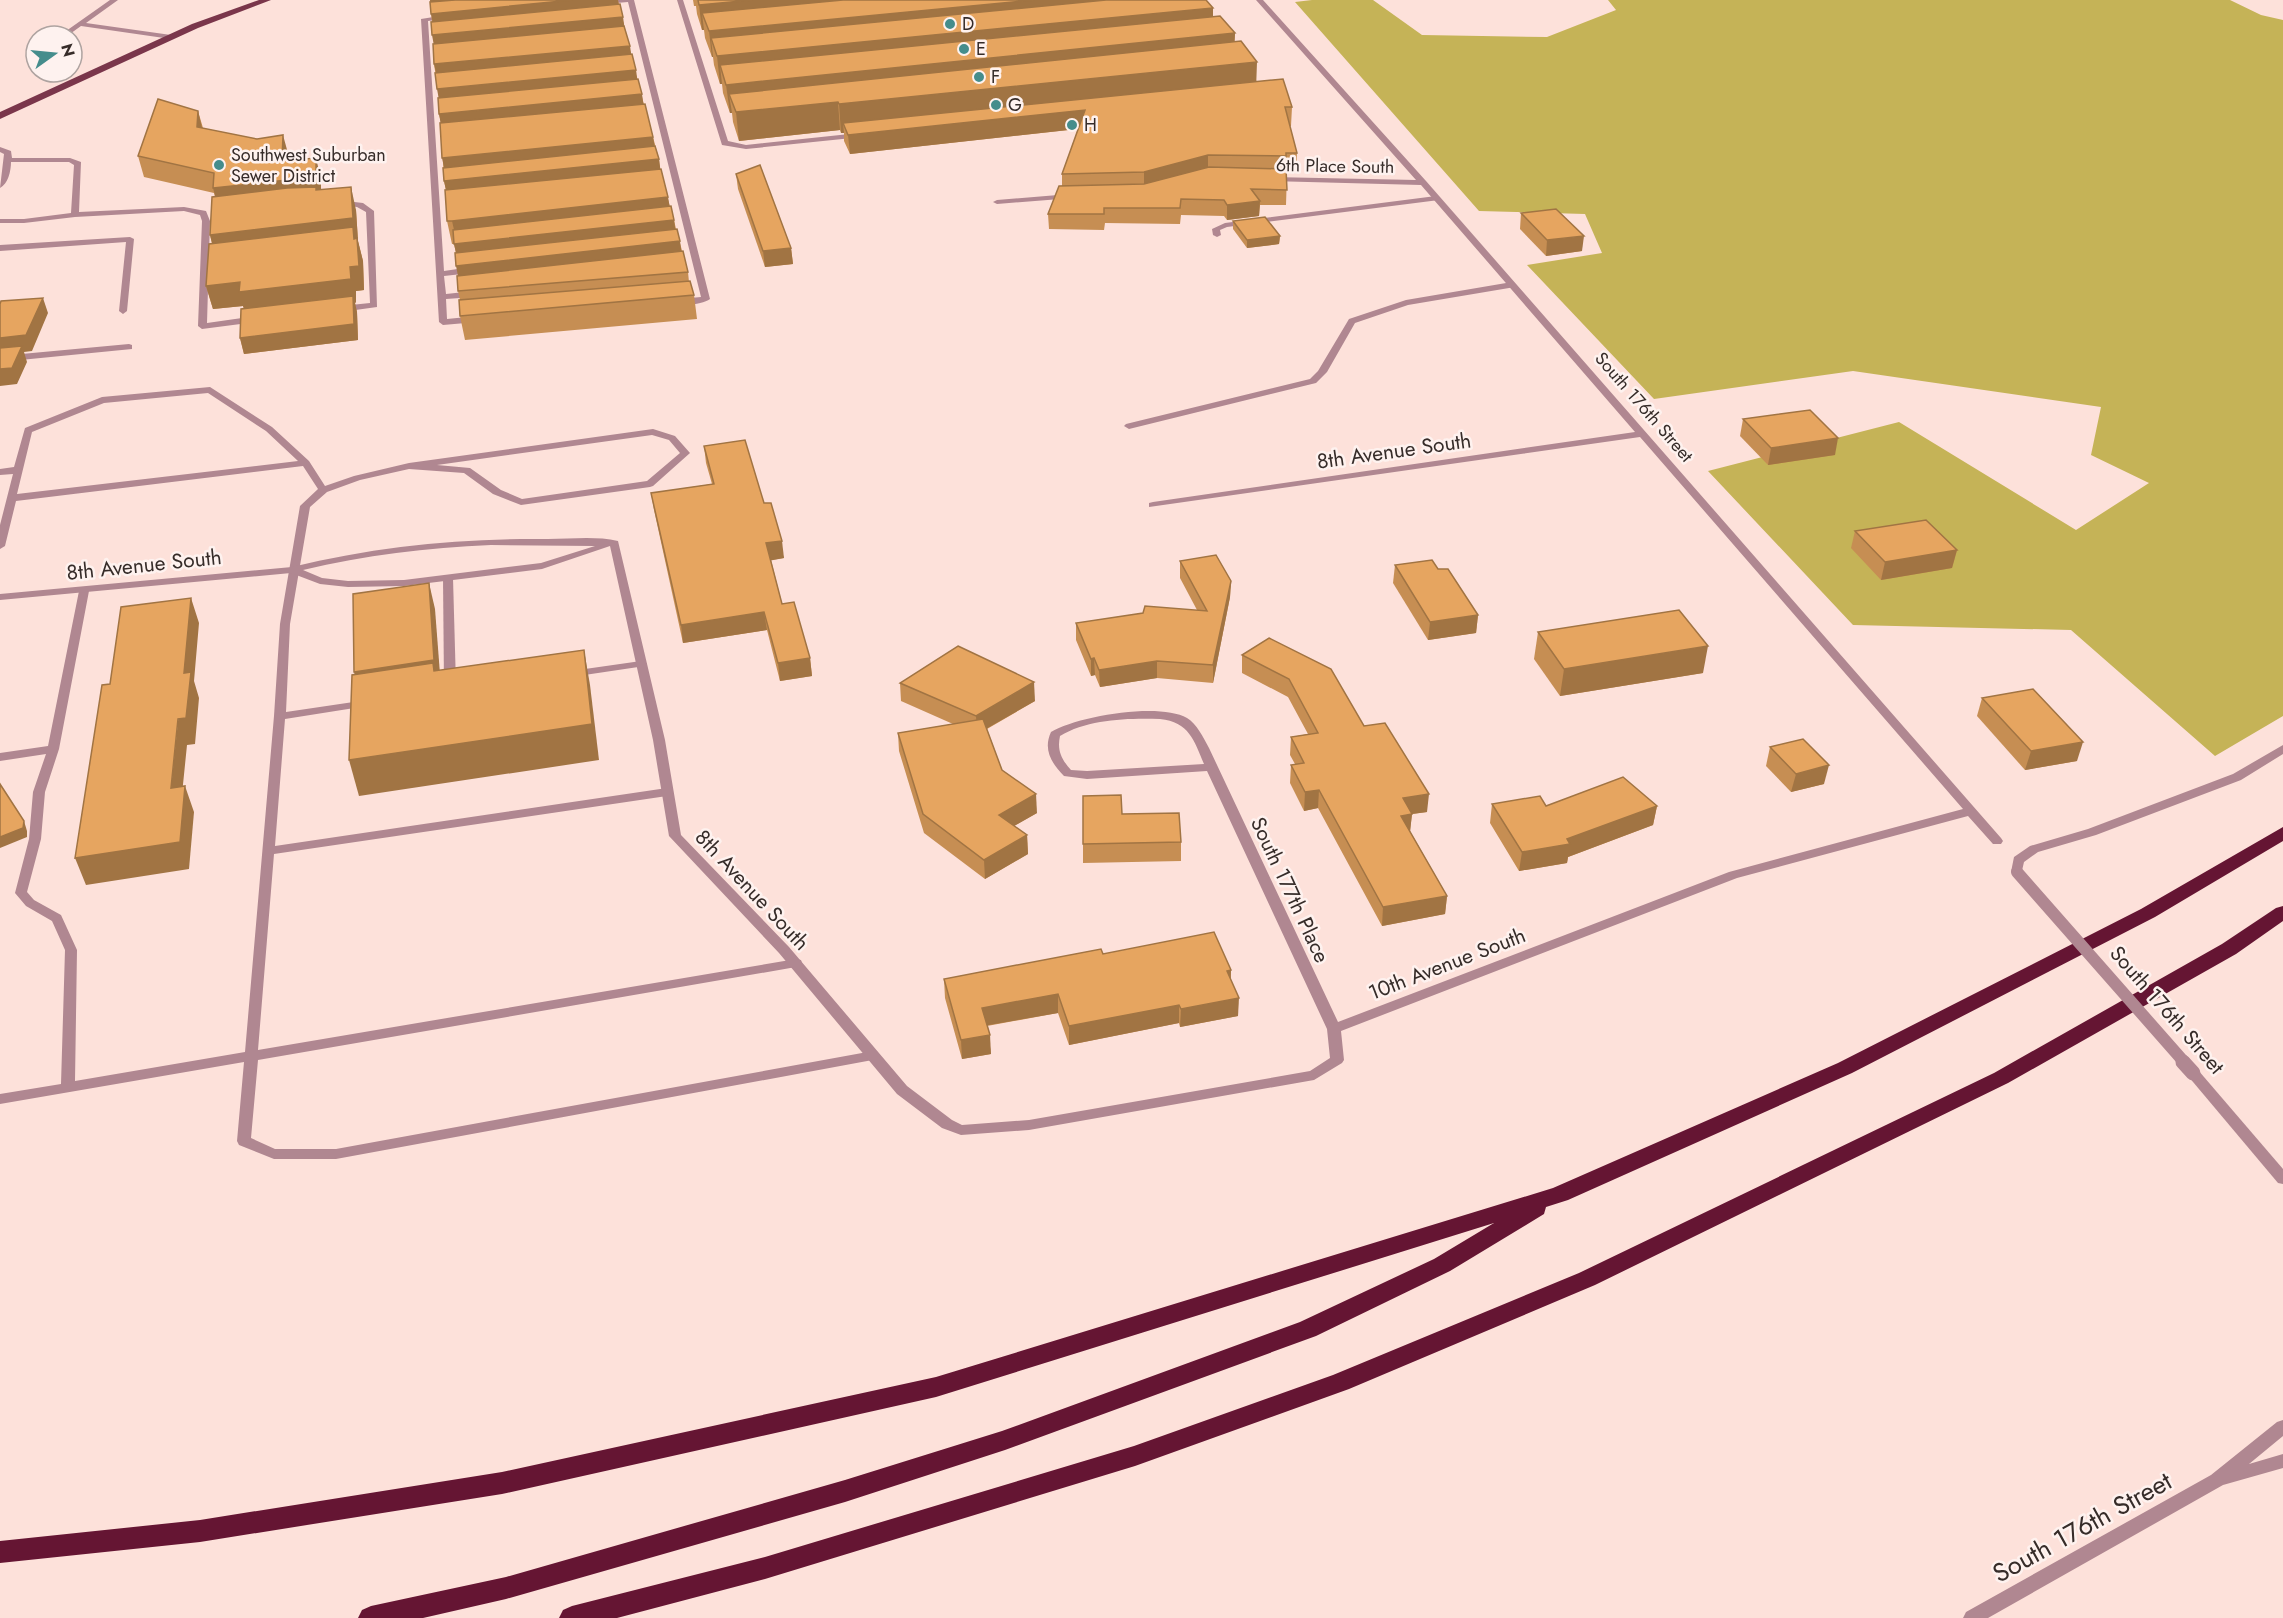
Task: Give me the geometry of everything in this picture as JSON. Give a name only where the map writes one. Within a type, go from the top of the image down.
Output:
[{"type":"highway","points":[[0,1552],[200,1531],[502,1484],[936,1387],[1560,1194],[1845,1068],[2148,913],[2283,833]]},
{"type":"highway","points":[[572,1618],[765,1568],[1135,1455],[1341,1382],[1587,1279],[2001,1078],[2229,949],[2283,912]]},
{"type":"highway","points":[[371,1618],[517,1585],[845,1491],[1005,1440],[1308,1329],[1442,1265],[1560,1194]]},
{"type":"main road","points":[[0,116],[171,37],[267,0]]},
{"type":"street","points":[[80,24],[115,0]]},
{"type":"street","points":[[595,3],[630,0],[642,41],[706,299],[672,302]]},
{"type":"street","points":[[680,0],[725,143],[746,147],[865,135]]},
{"type":"street","name":"South 176th Street","points":[[1259,0],[1423,183],[1997,841]]},
{"type":"street","points":[[683,11],[695,10]]},
{"type":"street","points":[[458,16],[424,19],[443,322],[489,318]]},
{"type":"street","points":[[625,20],[636,19]]},
{"type":"street","points":[[84,25],[171,37]]},
{"type":"street","points":[[691,35],[703,34]]},
{"type":"street","points":[[425,39],[437,38]]},
{"type":"street","points":[[630,42],[642,41]]},
{"type":"street","points":[[427,61],[439,60]]},
{"type":"street","points":[[699,62],[711,61]]},
{"type":"street","points":[[637,71],[649,70]]},
{"type":"street","points":[[428,90],[440,89]]},
{"type":"street","points":[[708,90],[720,89]]},
{"type":"street","points":[[643,95],[655,94]]},
{"type":"street","points":[[430,116],[442,114]]},
{"type":"street","points":[[718,120],[730,118]]},
{"type":"street","points":[[650,120],[661,119]]},
{"type":"street","points":[[431,142],[443,141]]},
{"type":"street","points":[[0,149],[8,153],[7,170],[0,186]]},
{"type":"street","points":[[8,159],[70,160],[78,164],[75,214]]},
{"type":"street","points":[[660,163],[672,162]]},
{"type":"street","name":"6th Place South","points":[[1255,178],[1423,183]]},
{"type":"street","points":[[666,186],[678,185]]},
{"type":"street","points":[[434,187],[446,186]]},
{"type":"street","points":[[997,202],[1074,196]]},
{"type":"street","points":[[1217,235],[1216,229],[1225,225],[1436,198]]},
{"type":"street","points":[[326,204],[356,204],[366,206],[370,211],[374,305],[328,310]]},
{"type":"street","points":[[436,210],[447,209]]},
{"type":"street","points":[[0,221],[24,221],[75,214],[196,210],[203,213],[205,217],[202,326],[271,317]]},
{"type":"street","points":[[205,217],[216,216]]},
{"type":"street","points":[[676,225],[688,223]]},
{"type":"street","points":[[0,248],[130,239],[123,311]]},
{"type":"street","points":[[360,246],[372,244]]},
{"type":"street","points":[[682,247],[693,246]]},
{"type":"street","points":[[438,251],[450,250]]},
{"type":"street","points":[[204,264],[216,263]]},
{"type":"street","points":[[687,269],[699,268]]},
{"type":"street","points":[[439,274],[486,269]]},
{"type":"street","points":[[1129,426],[1313,381],[1322,372],[1352,321],[1406,303],[1512,285]]},
{"type":"street","points":[[441,297],[488,292]]},
{"type":"street","points":[[0,359],[129,347]]},
{"type":"street","points":[[0,546],[28,430],[102,400],[210,390],[269,429],[306,463],[323,490]]},
{"type":"street","points":[[410,466],[467,470],[497,492],[521,502],[650,484],[685,453],[672,438],[653,432],[410,466],[357,478],[323,490],[305,506],[292,570],[285,624],[280,716],[244,1141],[274,1154],[336,1154],[873,1056]]},
{"type":"street","name":"8th Avenue South","points":[[1152,506],[1642,434]]},
{"type":"street","points":[[12,498],[306,463]]},
{"type":"street","points":[[0,472],[18,470]]},
{"type":"street","name":"8th Avenue South","points":[[0,597],[292,570],[338,557],[413,546],[471,541],[614,543]]},
{"type":"street","name":"8th Avenue South","points":[[292,570],[320,581],[348,584],[448,578],[542,566],[614,543]]},
{"type":"street","name":"8th Avenue South","points":[[614,543],[642,664],[675,836],[796,963],[902,1090],[947,1124],[960,1130],[1029,1125],[1314,1075],[1337,1060],[1334,1029]]},
{"type":"street","points":[[448,578],[451,690]]},
{"type":"street","points":[[68,1087],[71,950],[57,918],[30,903],[21,894],[35,839],[39,792],[53,750],[84,591]]},
{"type":"street","points":[[563,675],[642,664]]},
{"type":"street","points":[[280,716],[382,700]]},
{"type":"street","name":"South 177th Place","points":[[1211,767],[1087,775],[1068,773],[1054,755],[1052,745],[1055,734],[1071,726],[1138,715],[1160,715],[1181,720],[1196,735],[1334,1029]]},
{"type":"street","name":"South 176th Street","points":[[2283,749],[2236,777],[2092,832],[2034,849],[2018,860],[2017,872],[2283,1179]]},
{"type":"street","points":[[0,757],[53,750]]},
{"type":"street","points":[[269,851],[667,792]]},
{"type":"street","name":"10th Avenue South","points":[[1334,1029],[1733,875],[1971,811]]},
{"type":"street","points":[[0,1099],[252,1054],[796,963]]},
{"type":"street","points":[[2217,1480],[2283,1427]]},
{"type":"street","points":[[2217,1480],[2283,1461]]},
{"type":"street","name":"South 176th Street","points":[[1972,1618],[2217,1480]]},
{"type":"shaded area","points":[[1373,0],[1422,35],[1547,37],[1616,10],[1608,0],[2230,0],[2261,15],[2283,20],[2283,716],[2215,756],[2071,630],[1853,625],[1708,471],[1899,422],[2076,530],[2149,483],[2091,455],[2101,407],[1853,371],[1654,399],[1527,265],[1602,253],[1585,214],[1479,211],[1295,2]]},
{"type":"building","points":[[572,0],[431,14],[430,2]]},
{"type":"building","points":[[698,0],[752,0],[699,5]]},
{"type":"building","points":[[843,0],[1034,0],[709,31],[702,13]]},
{"type":"building","name":"D","points":[[1106,0],[1206,0],[1213,8],[717,56],[711,38]]},
{"type":"building","points":[[620,4],[623,17],[432,35],[431,22]]},
{"type":"building","name":"E","points":[[1220,16],[1235,33],[726,85],[720,65]]},
{"type":"building","points":[[624,26],[630,46],[434,64],[433,44]]},
{"type":"building","name":"F","points":[[1241,41],[1257,62],[839,104],[838,102],[736,112],[729,94]]},
{"type":"building","points":[[632,54],[636,70],[437,89],[435,73]]},
{"type":"building","points":[[638,79],[642,94],[439,114],[438,98]]},
{"type":"building","points":[[1283,79],[1292,107],[1285,107],[1297,153],[1286,153],[1286,156],[1208,155],[1144,172],[1062,174],[1085,110],[848,135],[843,123]]},
{"type":"building","points":[[158,99],[198,111],[197,127],[257,139],[283,135],[282,161],[316,158],[316,177],[213,188],[214,173],[138,156]]},
{"type":"building","points":[[645,104],[653,137],[442,158],[440,123]]},
{"type":"building","points":[[655,146],[659,159],[444,181],[443,168]]},
{"type":"building","points":[[760,165],[791,248],[763,251],[736,174]]},
{"type":"building","points":[[1209,167],[1286,169],[1287,190],[1251,189],[1260,201],[1227,205],[1224,200],[1181,199],[1180,208],[1104,208],[1104,214],[1048,214],[1059,186],[1144,184]]},
{"type":"building","points":[[661,169],[668,197],[447,221],[445,190]]},
{"type":"building","points":[[316,187],[316,190],[351,187],[353,218],[210,235],[212,197]]},
{"type":"building","points":[[671,206],[674,220],[454,244],[453,230]]},
{"type":"building","points":[[1556,209],[1584,236],[1547,240],[1521,213]]},
{"type":"building","points":[[1265,217],[1280,236],[1247,240],[1233,221]]},
{"type":"building","points":[[353,227],[354,239],[357,238],[359,266],[350,267],[351,279],[239,292],[240,282],[206,286],[209,244]]},
{"type":"building","points":[[677,229],[680,241],[456,266],[455,253]]},
{"type":"building","points":[[683,251],[688,272],[458,291],[457,276]]},
{"type":"building","points":[[690,281],[694,295],[460,316],[459,300]]},
{"type":"building","points":[[353,296],[354,324],[240,338],[241,309]]},
{"type":"building","points":[[43,298],[26,335],[0,338],[1,301]]},
{"type":"building","points":[[22,346],[12,368],[0,369],[0,348]]},
{"type":"building","points":[[1810,410],[1838,438],[1771,448],[1743,419]]},
{"type":"building","points":[[745,440],[764,503],[771,503],[782,541],[766,543],[782,604],[794,602],[810,658],[778,663],[764,612],[681,625],[651,493],[714,484],[704,446]]},
{"type":"building","points":[[1926,520],[1957,550],[1885,562],[1855,531]]},
{"type":"building","points":[[1216,555],[1231,581],[1213,665],[1157,661],[1099,670],[1094,658],[1091,659],[1076,623],[1143,613],[1145,606],[1207,611],[1180,561]]},
{"type":"building","points":[[1432,560],[1438,569],[1448,569],[1478,615],[1430,622],[1395,565]]},
{"type":"building","points":[[429,583],[434,660],[354,672],[353,594]]},
{"type":"building","points":[[191,598],[184,673],[191,672],[186,718],[178,719],[171,788],[185,786],[180,842],[75,858],[102,685],[110,684],[121,607]]},
{"type":"building","points":[[1679,610],[1708,646],[1564,669],[1538,632]]},
{"type":"building","points":[[1269,638],[1331,669],[1364,726],[1385,723],[1429,794],[1403,798],[1412,814],[1401,816],[1447,896],[1383,907],[1319,790],[1305,792],[1291,765],[1304,763],[1291,737],[1318,733],[1289,679],[1242,655]]},
{"type":"building","points":[[958,646],[1034,682],[976,716],[900,683]]},
{"type":"building","points":[[584,650],[592,724],[349,760],[352,675],[433,663],[434,671]]},
{"type":"building","points":[[2033,689],[2083,742],[2031,751],[1982,698]]},
{"type":"building","points":[[983,719],[1002,770],[1036,794],[999,815],[1027,835],[984,860],[923,814],[898,733]]},
{"type":"building","points":[[1803,739],[1829,765],[1796,774],[1770,747]]},
{"type":"building","points":[[1623,777],[1657,806],[1567,839],[1570,844],[1522,852],[1492,804],[1540,796],[1546,806]]},
{"type":"building","points":[[0,784],[24,821],[23,828],[0,837]]},
{"type":"building","points":[[1121,795],[1122,814],[1179,813],[1181,842],[1083,844],[1083,796]]},
{"type":"building","points":[[1214,932],[1231,970],[1227,971],[1239,998],[1181,1009],[1179,1005],[1069,1026],[1058,994],[982,1008],[990,1035],[961,1040],[944,979],[1101,949],[1103,954]]},
{"type":"place","name":"D","points":[[950,24]]},
{"type":"place","name":"E","points":[[964,49]]},
{"type":"place","name":"F","points":[[979,77]]},
{"type":"place","name":"G","points":[[996,105]]},
{"type":"place","name":"H","points":[[1072,125]]},
{"type":"place","name":"Southwest Suburban Sewer District","points":[[219,165]]}]
